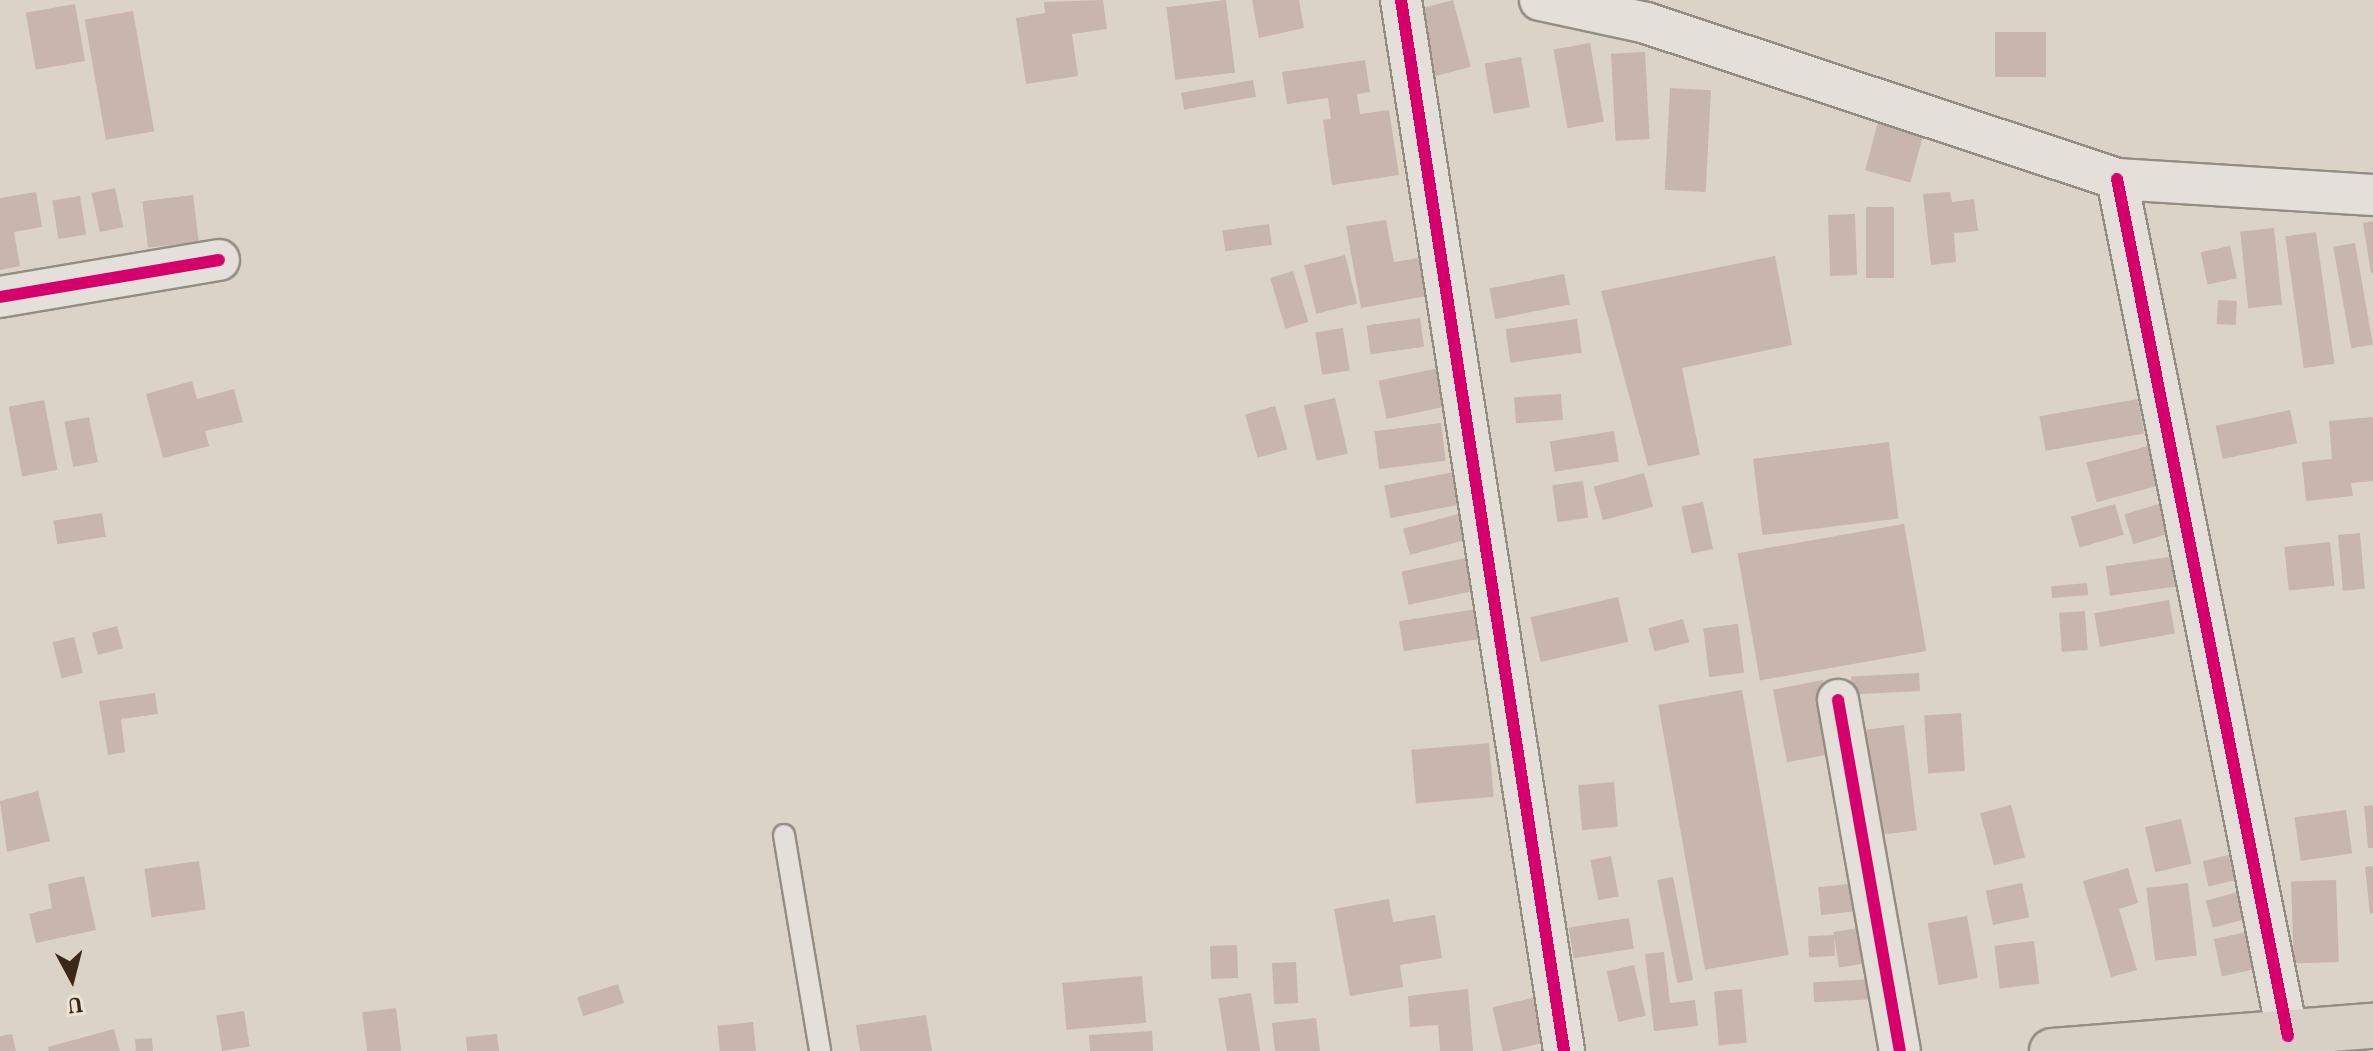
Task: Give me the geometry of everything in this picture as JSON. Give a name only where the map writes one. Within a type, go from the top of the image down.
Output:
[{"type":"highway","points":[[2052,1051],[2288,1036],[2373,1026]]},
{"type":"street","points":[[1401,0],[1564,1051]]},
{"type":"street","points":[[1540,0],[1646,23],[2117,179],[2373,195]]},
{"type":"street","points":[[2117,179],[2288,1036]]},
{"type":"street","points":[[0,297],[219,260]]},
{"type":"street","points":[[1838,700],[1900,1051]]},
{"type":"lane","points":[[784,835],[820,1051]]},
{"type":"building","points":[[1103,0],[1107,29],[1072,34],[1078,76],[1026,84],[1016,18],[1045,13],[1044,2]]},
{"type":"building","points":[[1226,0],[1235,72],[1175,80],[1166,7]]},
{"type":"building","points":[[1252,0],[1299,0],[1304,28],[1259,38]]},
{"type":"building","points":[[1453,0],[1471,67],[1433,77],[1415,10]]},
{"type":"building","points":[[75,4],[85,61],[36,70],[26,13]]},
{"type":"building","points":[[133,11],[154,131],[106,140],[85,20]]},
{"type":"building","points":[[1995,32],[2046,32],[2046,77],[1995,77]]},
{"type":"building","points":[[1590,43],[1604,122],[1567,128],[1554,49]]},
{"type":"building","points":[[1645,52],[1650,139],[1616,141],[1611,54]]},
{"type":"building","points":[[1521,57],[1530,107],[1493,114],[1485,63]]},
{"type":"building","points":[[1365,60],[1370,92],[1357,94],[1360,114],[1389,110],[1399,175],[1332,185],[1323,120],[1331,119],[1328,98],[1287,104],[1282,72]]},
{"type":"building","points":[[1253,80],[1256,97],[1184,109],[1181,93]]},
{"type":"building","points":[[1670,88],[1711,90],[1706,192],[1665,190]]},
{"type":"building","points":[[1878,122],[1923,134],[1910,182],[1865,170]]},
{"type":"building","points":[[115,188],[123,227],[100,232],[92,193]]},
{"type":"building","points":[[36,192],[42,227],[14,232],[20,266],[0,270],[0,198]]},
{"type":"building","points":[[1950,192],[1952,202],[1974,199],[1978,231],[1954,233],[1956,262],[1931,265],[1923,194]]},
{"type":"building","points":[[193,195],[199,242],[148,248],[142,201]]},
{"type":"building","points":[[80,196],[86,235],[58,239],[52,200]]},
{"type":"building","points":[[1866,207],[1894,207],[1894,278],[1866,278]]},
{"type":"building","points":[[1855,214],[1857,275],[1830,276],[1828,215]]},
{"type":"building","points":[[1386,220],[1394,262],[1436,255],[1443,293],[1361,308],[1346,226]]},
{"type":"building","points":[[2373,221],[2373,273],[2371,273],[2363,223]]},
{"type":"building","points":[[1269,224],[1272,245],[1225,251],[1222,231]]},
{"type":"building","points":[[2274,228],[2282,305],[2248,308],[2240,232]]},
{"type":"building","points":[[2316,232],[2335,364],[2304,368],[2285,236]]},
{"type":"building","points":[[2355,243],[2373,344],[2351,348],[2333,247]]},
{"type":"building","points":[[2230,246],[2237,278],[2208,285],[2201,252]]},
{"type":"building","points":[[1345,255],[1357,304],[1316,314],[1304,265]]},
{"type":"building","points":[[1775,256],[1792,345],[1682,368],[1700,455],[1648,466],[1601,291]]},
{"type":"building","points":[[1293,271],[1308,322],[1286,329],[1270,278]]},
{"type":"building","points":[[1564,274],[1570,304],[1495,319],[1489,289]]},
{"type":"building","points":[[2218,300],[2237,301],[2236,325],[2217,324]]},
{"type":"building","points":[[1420,318],[1424,347],[1371,354],[1367,326]]},
{"type":"building","points":[[1577,319],[1582,353],[1510,363],[1506,329]]},
{"type":"building","points":[[1343,328],[1350,370],[1322,375],[1315,332]]},
{"type":"building","points":[[1448,366],[1456,404],[1387,419],[1379,381]]},
{"type":"building","points":[[192,381],[197,399],[234,389],[243,422],[205,431],[209,446],[163,458],[146,394]]},
{"type":"building","points":[[1561,394],[1563,420],[1516,423],[1514,397]]},
{"type":"building","points":[[1335,398],[1348,454],[1317,461],[1304,405]]},
{"type":"building","points":[[2138,399],[2144,433],[2046,451],[2040,416]]},
{"type":"building","points":[[44,400],[58,470],[22,477],[9,407]]},
{"type":"building","points":[[1275,406],[1287,449],[1258,458],[1245,415]]},
{"type":"building","points":[[2290,410],[2297,443],[2223,459],[2216,426]]},
{"type":"building","points":[[89,417],[98,462],[73,467],[64,422]]},
{"type":"building","points":[[2373,417],[2373,481],[2351,483],[2353,496],[2306,501],[2302,462],[2332,459],[2329,421]]},
{"type":"building","points":[[1441,423],[1446,461],[1379,469],[1374,431]]},
{"type":"building","points":[[1614,431],[1619,462],[1555,472],[1550,441]]},
{"type":"building","points":[[1889,442],[1898,518],[1762,535],[1753,459]]},
{"type":"building","points":[[2148,446],[2159,486],[2097,502],[2086,463]]},
{"type":"building","points":[[1454,472],[1460,504],[1391,518],[1384,486]]},
{"type":"building","points":[[1644,473],[1653,507],[1603,520],[1594,486]]},
{"type":"building","points":[[1583,481],[1588,518],[1557,522],[1552,485]]},
{"type":"building","points":[[2175,499],[2184,529],[2133,544],[2124,514]]},
{"type":"building","points":[[1703,502],[1713,549],[1691,554],[1681,507]]},
{"type":"building","points":[[2115,504],[2124,535],[2080,547],[2071,517]]},
{"type":"building","points":[[102,513],[106,537],[57,544],[54,521]]},
{"type":"building","points":[[1462,513],[1469,539],[1410,555],[1403,529]]},
{"type":"building","points":[[1904,524],[1926,651],[1760,680],[1738,553]]},
{"type":"building","points":[[2360,533],[2365,589],[2343,591],[2338,535]]},
{"type":"building","points":[[2330,542],[2335,586],[2289,591],[2284,547]]},
{"type":"building","points":[[2184,555],[2188,585],[2110,596],[2106,566]]},
{"type":"building","points":[[1470,557],[1477,590],[1409,605],[1402,572]]},
{"type":"building","points":[[2087,583],[2088,595],[2052,598],[2051,586]]},
{"type":"building","points":[[1618,597],[1628,642],[1541,662],[1530,617]]},
{"type":"building","points":[[2169,600],[2175,633],[2100,647],[2094,613]]},
{"type":"building","points":[[1483,608],[1488,638],[1404,651],[1399,621]]},
{"type":"building","points":[[2085,611],[2088,650],[2062,652],[2059,613]]},
{"type":"building","points":[[1683,619],[1689,642],[1654,651],[1648,628]]},
{"type":"building","points":[[1738,624],[1744,673],[1709,677],[1703,628]]},
{"type":"building","points":[[117,626],[123,648],[98,655],[92,633]]},
{"type":"building","points":[[74,637],[83,673],[62,678],[53,642]]},
{"type":"building","points":[[1919,673],[1920,691],[1852,695],[1851,677]]},
{"type":"building","points":[[1823,680],[1837,753],[1787,762],[1773,690]]},
{"type":"building","points":[[1742,690],[1789,955],[1705,970],[1658,705]]},
{"type":"building","points":[[155,693],[158,714],[121,719],[125,752],[108,755],[99,701]]},
{"type":"building","points":[[1961,713],[1965,771],[1928,773],[1924,716]]},
{"type":"building","points":[[1904,725],[1917,830],[1876,835],[1863,730]]},
{"type":"building","points":[[1489,743],[1494,797],[1416,804],[1411,750]]},
{"type":"building","points":[[1614,782],[1618,827],[1582,830],[1578,785]]},
{"type":"building","points":[[38,791],[50,841],[7,852],[0,801]]},
{"type":"building","points":[[2011,805],[2025,857],[1994,865],[1980,813]]},
{"type":"building","points":[[2373,805],[2373,848],[2368,848],[2364,806]]},
{"type":"building","points":[[2346,810],[2352,854],[2301,861],[2295,817]]},
{"type":"building","points":[[2181,819],[2191,864],[2155,872],[2145,827]]},
{"type":"building","points":[[2229,855],[2235,880],[2209,886],[2203,861]]},
{"type":"building","points":[[1611,856],[1619,896],[1598,900],[1590,860]]},
{"type":"building","points":[[199,861],[206,910],[151,917],[145,869]]},
{"type":"building","points":[[2373,866],[2373,913],[2370,914],[2365,867]]},
{"type":"building","points":[[2128,868],[2138,903],[2119,909],[2137,970],[2111,977],[2083,881]]},
{"type":"building","points":[[84,876],[96,930],[36,943],[29,914],[52,908],[48,884]]},
{"type":"building","points":[[1673,877],[1693,980],[1677,983],[1657,880]]},
{"type":"building","points":[[2336,880],[2339,962],[2294,964],[2291,882]]},
{"type":"building","points":[[1858,883],[1861,911],[1821,915],[1818,887]]},
{"type":"building","points":[[2022,883],[2029,917],[1993,925],[1986,891]]},
{"type":"building","points":[[2188,883],[2197,955],[2155,961],[2146,888]]},
{"type":"building","points":[[2253,888],[2260,915],[2213,928],[2206,901]]},
{"type":"building","points":[[1389,899],[1393,922],[1435,915],[1442,958],[1400,965],[1403,987],[1350,996],[1334,909]]},
{"type":"building","points":[[1967,916],[1978,978],[1939,985],[1928,923]]},
{"type":"building","points":[[1629,918],[1634,949],[1574,958],[1569,928]]},
{"type":"building","points":[[1865,927],[1871,963],[1839,968],[1833,932]]},
{"type":"building","points":[[2252,931],[2260,968],[2222,976],[2214,939]]},
{"type":"building","points":[[1834,935],[1835,956],[1809,957],[1808,936]]},
{"type":"building","points":[[2034,941],[2039,984],[2000,989],[1994,946]]},
{"type":"building","points":[[1237,945],[1238,978],[1211,979],[1210,946]]},
{"type":"building","points":[[1664,952],[1670,1003],[1695,1000],[1698,1026],[1654,1031],[1645,954]]},
{"type":"building","points":[[1296,962],[1298,1003],[1274,1004],[1272,963]]},
{"type":"building","points":[[1634,965],[1646,1016],[1618,1022],[1607,971]]},
{"type":"building","points":[[1142,976],[1146,1023],[1066,1030],[1062,983]]},
{"type":"building","points":[[1875,979],[1876,999],[1814,1002],[1813,982]]},
{"type":"building","points":[[618,984],[624,1003],[583,1016],[577,997]]},
{"type":"building","points":[[1468,989],[1473,1051],[1440,1051],[1438,1025],[1410,1027],[1408,996]]},
{"type":"building","points":[[1742,989],[1747,1043],[1719,1045],[1714,991]]},
{"type":"building","points":[[1251,993],[1260,1051],[1227,1051],[1218,998]]},
{"type":"building","points":[[1546,995],[1556,1040],[1502,1051],[1492,1007]]},
{"type":"building","points":[[396,1008],[401,1051],[367,1051],[362,1012]]},
{"type":"building","points":[[244,1011],[250,1047],[222,1051],[216,1015]]},
{"type":"building","points":[[926,1015],[932,1051],[860,1051],[856,1025]]},
{"type":"building","points":[[1316,1018],[1320,1051],[1275,1051],[1272,1023]]},
{"type":"building","points":[[753,1022],[756,1051],[720,1051],[717,1026]]},
{"type":"building","points":[[114,1029],[120,1051],[49,1051],[48,1047]]},
{"type":"building","points":[[1152,1031],[1153,1051],[1090,1051],[1089,1035]]},
{"type":"building","points":[[12,1034],[16,1051],[0,1051],[0,1036]]},
{"type":"building","points":[[497,1034],[499,1051],[467,1051],[466,1037]]},
{"type":"building","points":[[152,1038],[153,1051],[136,1051],[135,1039]]},
{"type":"cycle path","points":[[1401,0],[1564,1051]]},
{"type":"cycle path","points":[[2117,179],[2288,1036]]},
{"type":"cycle path","points":[[0,297],[219,260]]},
{"type":"cycle path","points":[[1838,700],[1900,1051]]}]
